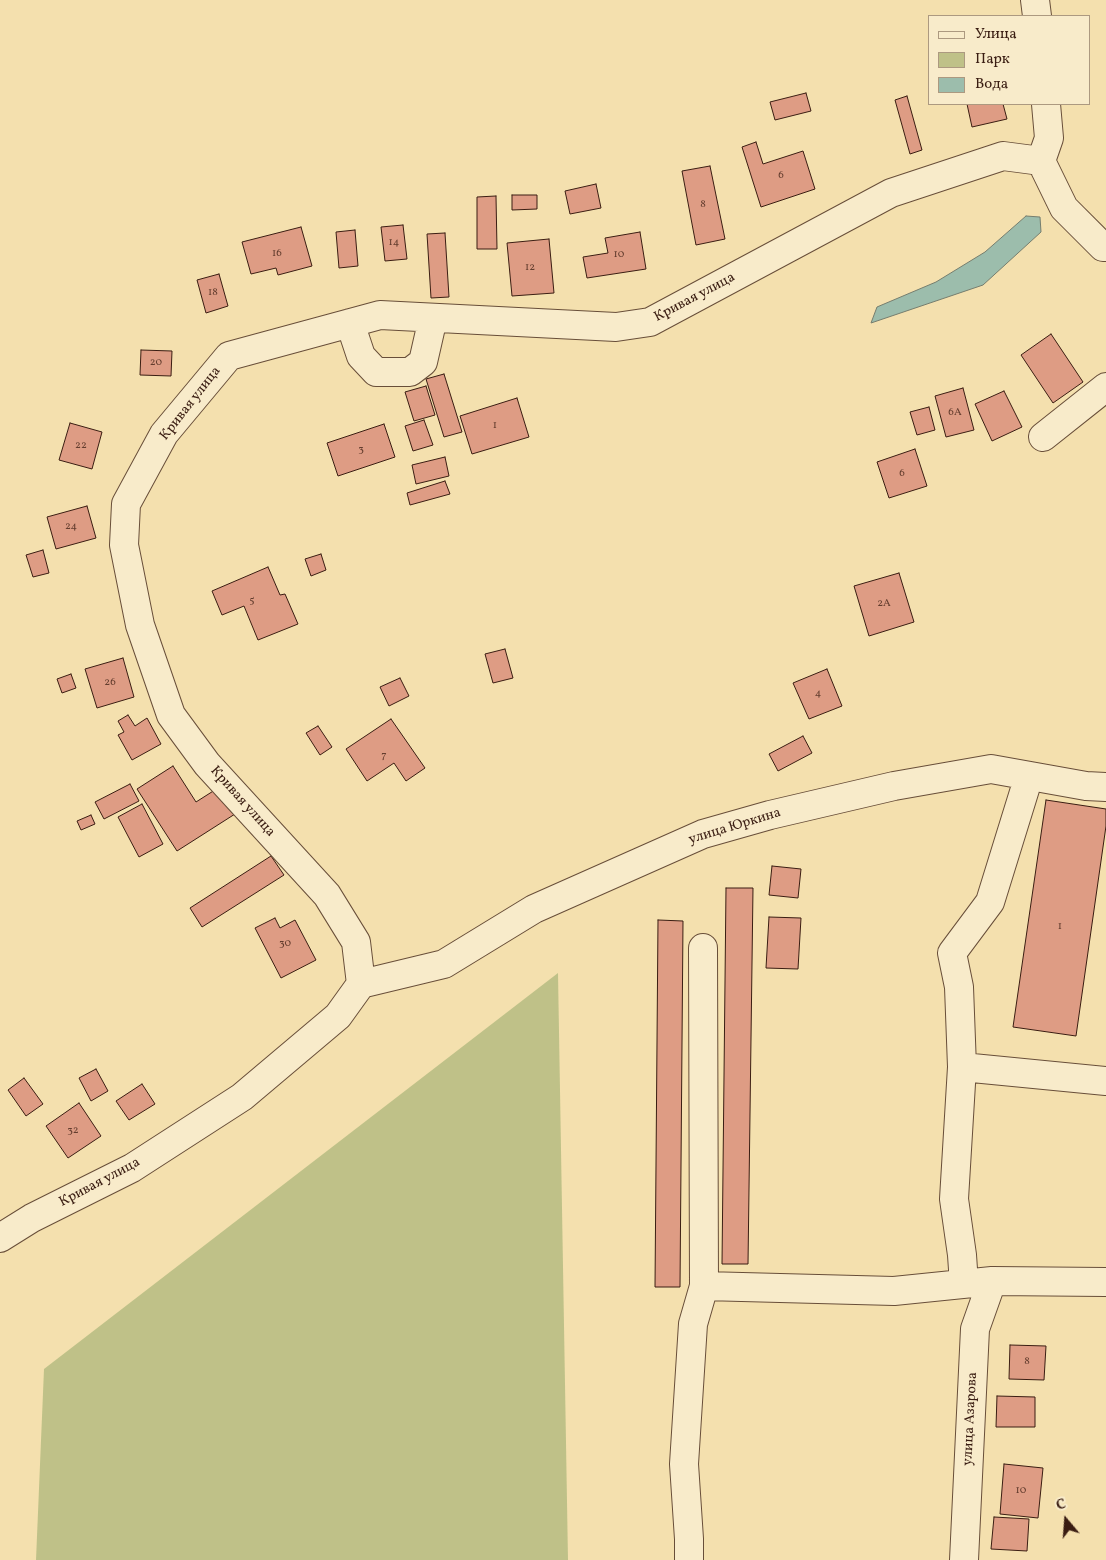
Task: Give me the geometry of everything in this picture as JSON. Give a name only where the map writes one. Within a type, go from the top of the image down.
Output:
[{"type":"street","points":[[1035,0],[1037,15]]},
{"type":"street","points":[[1046,105],[1049,138],[1041,161],[1064,208],[1105,249]]},
{"type":"street","name":"Кривая улица","points":[[0,1238],[32,1218],[132,1168],[242,1097],[338,1016],[361,984],[356,942],[327,895],[207,764],[171,715],[140,625],[124,545],[126,504],[164,434],[229,356],[380,315],[616,327],[650,322],[891,193],[1003,156],[1041,161]]},
{"type":"street","points":[[350,323],[361,356],[376,372],[410,372],[423,362],[433,318]]},
{"type":"street","points":[[1043,437],[1106,387]]},
{"type":"street","name":"улица Юркина","points":[[361,984],[444,964],[534,909],[703,834],[770,815],[894,786],[991,769],[1086,786],[1106,787]]},
{"type":"street","points":[[964,1284],[954,1199],[962,1067],[959,987],[952,952],[990,902],[1029,776]]},
{"type":"street","points":[[689,1560],[684,1464],[693,1324],[704,1286],[703,948]]},
{"type":"street","points":[[962,1067],[1106,1081]]},
{"type":"street","points":[[704,1286],[894,1291],[992,1281],[1106,1282]]},
{"type":"street","name":"улица Азарова","points":[[964,1560],[975,1329],[992,1281]]},
{"type":"green space","points":[[558,973],[568,1560],[36,1560],[44,1369]]},
{"type":"water","points":[[1026,216],[1040,217],[1041,232],[983,285],[871,323],[877,307],[936,282],[985,252]]},
{"type":"building","points":[[806,93],[811,111],[775,120],[770,102]]},
{"type":"building","points":[[907,96],[922,150],[910,154],[895,100]]},
{"type":"building","points":[[967,105],[1003,105],[1007,119],[972,127]]},
{"type":"building","points":[[756,142],[763,164],[803,151],[815,189],[761,207],[742,147]]},
{"type":"building","points":[[710,166],[725,239],[696,245],[682,171]]},
{"type":"building","points":[[596,184],[601,208],[570,214],[565,191]]},
{"type":"building","points":[[512,195],[537,195],[537,209],[512,210]]},
{"type":"building","points":[[496,196],[497,249],[477,249],[477,197]]},
{"type":"building","points":[[403,225],[407,259],[385,261],[381,227]]},
{"type":"building","points":[[301,227],[312,266],[278,275],[276,268],[251,274],[242,242]]},
{"type":"building","points":[[355,230],[358,266],[339,268],[336,232]]},
{"type":"building","points":[[640,232],[646,269],[587,278],[583,257],[608,253],[605,238]]},
{"type":"building","points":[[445,233],[449,297],[431,298],[427,234]]},
{"type":"building","points":[[549,239],[554,293],[512,296],[507,243]]},
{"type":"building","points":[[219,274],[228,306],[206,313],[197,280]]},
{"type":"building","points":[[1051,334],[1083,382],[1053,403],[1021,355]]},
{"type":"building","points":[[141,350],[172,351],[171,376],[140,375]]},
{"type":"building","points":[[444,374],[462,432],[444,437],[426,379]]},
{"type":"building","points":[[426,386],[435,415],[414,421],[405,392]]},
{"type":"building","points":[[963,388],[974,430],[946,437],[935,396]]},
{"type":"building","points":[[1004,391],[1022,427],[992,441],[975,404]]},
{"type":"building","points":[[517,398],[529,437],[472,454],[460,416]]},
{"type":"building","points":[[929,407],[935,430],[917,435],[910,412]]},
{"type":"building","points":[[424,420],[433,445],[413,451],[405,426]]},
{"type":"building","points":[[70,423],[102,432],[92,469],[59,460]]},
{"type":"building","points":[[384,424],[395,457],[338,476],[327,443]]},
{"type":"building","points":[[915,449],[927,486],[889,498],[877,462]]},
{"type":"building","points":[[445,457],[449,476],[416,484],[412,465]]},
{"type":"building","points":[[445,481],[450,494],[410,505],[407,493]]},
{"type":"building","points":[[87,506],[96,538],[56,549],[47,517]]},
{"type":"building","points":[[43,550],[49,573],[33,577],[26,555]]},
{"type":"building","points":[[321,554],[326,570],[311,576],[305,559]]},
{"type":"building","points":[[268,567],[280,595],[285,594],[298,624],[258,640],[244,606],[222,615],[212,591]]},
{"type":"building","points":[[899,573],[914,622],[869,636],[854,586]]},
{"type":"building","points":[[505,649],[513,678],[493,683],[485,654]]},
{"type":"building","points":[[123,658],[134,697],[97,708],[85,669]]},
{"type":"building","points":[[827,669],[842,706],[809,719],[793,683]]},
{"type":"building","points":[[71,674],[76,688],[62,693],[57,679]]},
{"type":"building","points":[[400,678],[409,696],[389,706],[380,687]]},
{"type":"building","points":[[128,715],[135,726],[147,718],[161,744],[132,760],[118,735],[124,732],[118,721]]},
{"type":"building","points":[[391,719],[425,768],[406,781],[394,763],[367,781],[346,749]]},
{"type":"building","points":[[318,726],[332,747],[320,755],[306,733]]},
{"type":"building","points":[[803,736],[812,753],[778,771],[769,754]]},
{"type":"building","points":[[173,766],[196,802],[218,788],[235,814],[177,851],[137,789]]},
{"type":"building","points":[[130,784],[139,801],[104,819],[95,802]]},
{"type":"building","points":[[1046,800],[1106,809],[1106,826],[1076,1036],[1013,1027]]},
{"type":"building","points":[[142,804],[163,844],[139,857],[118,817]]},
{"type":"building","points":[[91,815],[95,824],[81,830],[77,821]]},
{"type":"building","points":[[271,856],[284,875],[202,927],[190,908]]},
{"type":"building","points":[[772,866],[801,869],[798,898],[769,895]]},
{"type":"building","points":[[726,888],[753,888],[748,1264],[722,1264]]},
{"type":"building","points":[[769,917],[801,918],[798,969],[766,968]]},
{"type":"building","points":[[275,918],[280,928],[295,920],[316,960],[281,978],[255,928]]},
{"type":"building","points":[[658,920],[683,921],[680,1287],[655,1287]]},
{"type":"building","points":[[96,1069],[108,1091],[91,1101],[79,1078]]},
{"type":"building","points":[[24,1078],[43,1104],[26,1116],[8,1090]]},
{"type":"building","points":[[142,1084],[155,1104],[129,1120],[116,1101]]},
{"type":"building","points":[[79,1103],[101,1136],[68,1158],[46,1126]]},
{"type":"building","points":[[1010,1345],[1046,1346],[1044,1380],[1009,1379]]},
{"type":"building","points":[[997,1396],[1035,1397],[1035,1427],[996,1427]]},
{"type":"building","points":[[1004,1464],[1043,1468],[1038,1518],[1000,1514]]},
{"type":"building","points":[[994,1517],[1029,1519],[1027,1551],[991,1549]]}]
